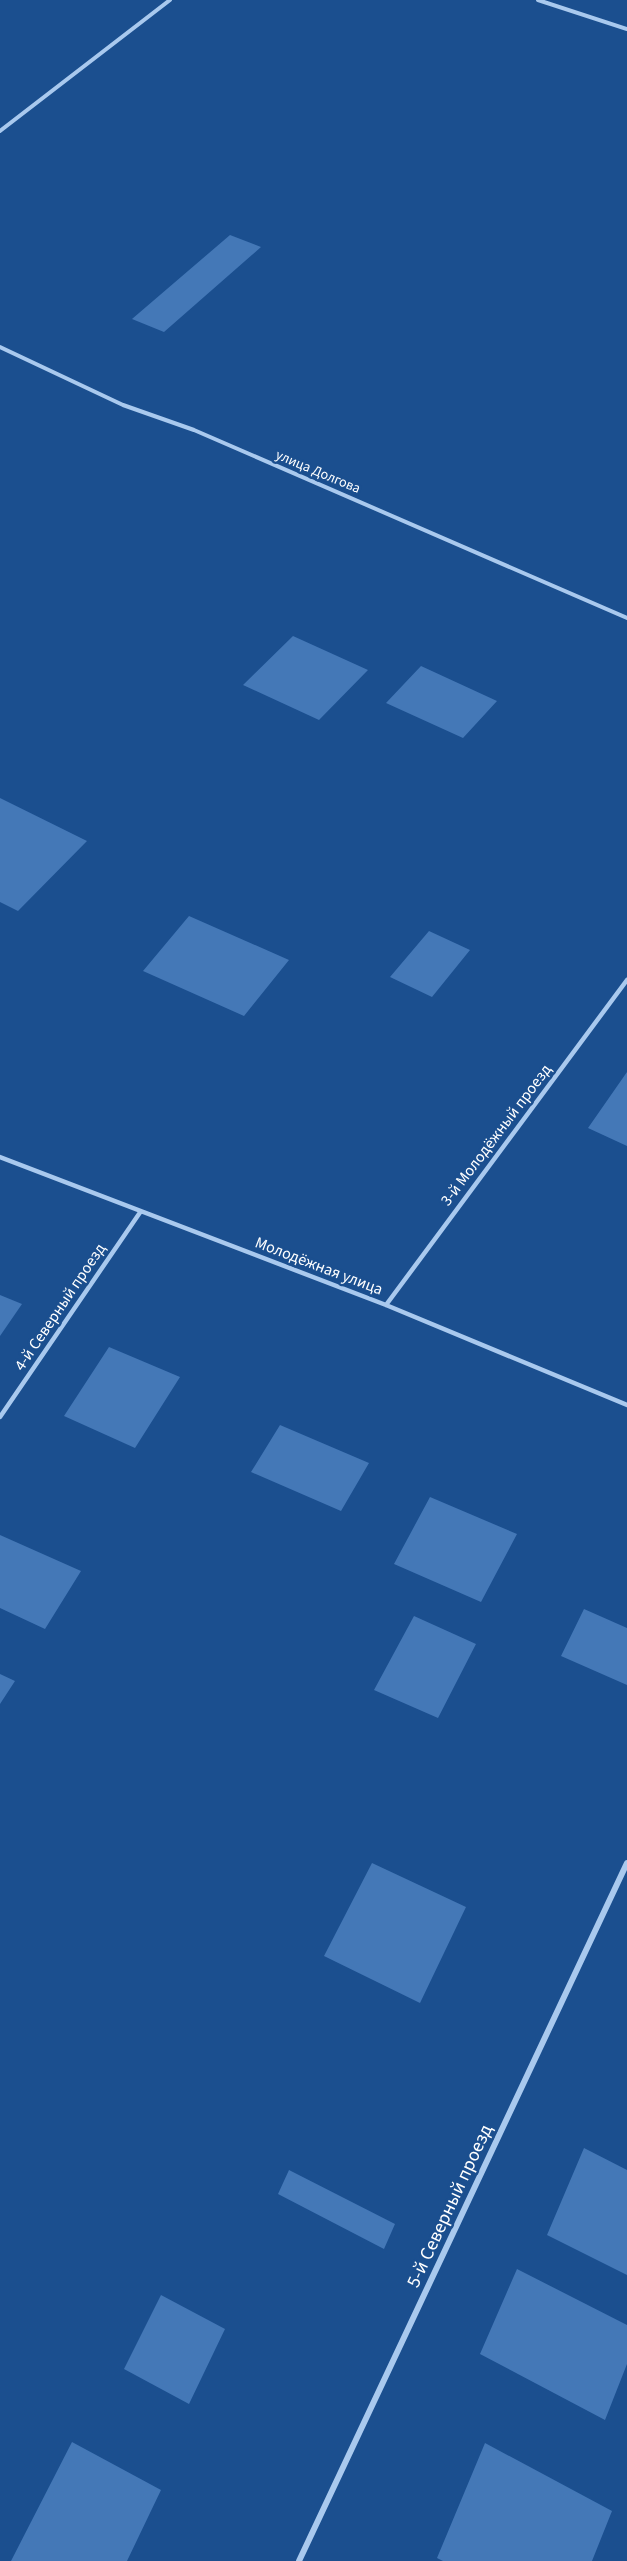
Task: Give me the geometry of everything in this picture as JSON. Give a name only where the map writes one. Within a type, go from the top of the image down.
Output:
[{"type":"street","points":[[0,131],[170,0]]},
{"type":"street","points":[[538,0],[627,29]]},
{"type":"street","name":"улица Долгова","points":[[0,347],[123,405],[194,430],[627,618]]},
{"type":"street","name":"3-й Молодёжный проезд","points":[[386,1305],[627,980]]},
{"type":"street","name":"Молодёжная улица","points":[[0,1157],[386,1305],[627,1406]]},
{"type":"street","name":"4-й Северный проезд","points":[[0,1417],[141,1211]]},
{"type":"street","name":"5-й Северный проезд","points":[[299,2561],[627,1863]]},
{"type":"building","points":[[230,235],[261,247],[164,332],[132,319]]},
{"type":"building","points":[[293,636],[368,670],[319,720],[243,685]]},
{"type":"building","points":[[421,666],[497,701],[463,738],[386,703]]},
{"type":"building","points":[[0,798],[87,841],[18,911],[0,902]]},
{"type":"building","points":[[189,916],[289,960],[244,1016],[143,971]]},
{"type":"building","points":[[429,931],[470,950],[432,997],[390,977]]},
{"type":"building","points":[[627,1072],[627,1146],[588,1128]]},
{"type":"building","points":[[0,1295],[22,1304],[0,1336]]},
{"type":"building","points":[[109,1347],[180,1377],[135,1448],[64,1416]]},
{"type":"building","points":[[280,1425],[369,1463],[341,1511],[251,1472]]},
{"type":"building","points":[[430,1497],[517,1534],[481,1602],[394,1564]]},
{"type":"building","points":[[0,1535],[81,1571],[45,1629],[0,1608]]},
{"type":"building","points":[[584,1609],[627,1628],[627,1685],[561,1656]]},
{"type":"building","points":[[414,1616],[476,1644],[438,1718],[374,1690]]},
{"type":"building","points":[[0,1674],[15,1681],[0,1704]]},
{"type":"building","points":[[372,1863],[466,1907],[420,2003],[324,1956]]},
{"type":"building","points":[[584,2148],[627,2170],[627,2275],[547,2235]]},
{"type":"building","points":[[289,2170],[395,2224],[384,2249],[278,2194]]},
{"type":"building","points":[[517,2269],[627,2325],[627,2364],[605,2420],[480,2354]]},
{"type":"building","points":[[161,2295],[225,2329],[189,2404],[124,2369]]},
{"type":"building","points":[[72,2442],[161,2490],[127,2561],[11,2561]]},
{"type":"building","points":[[485,2443],[612,2511],[592,2561],[443,2561],[437,2558]]}]
